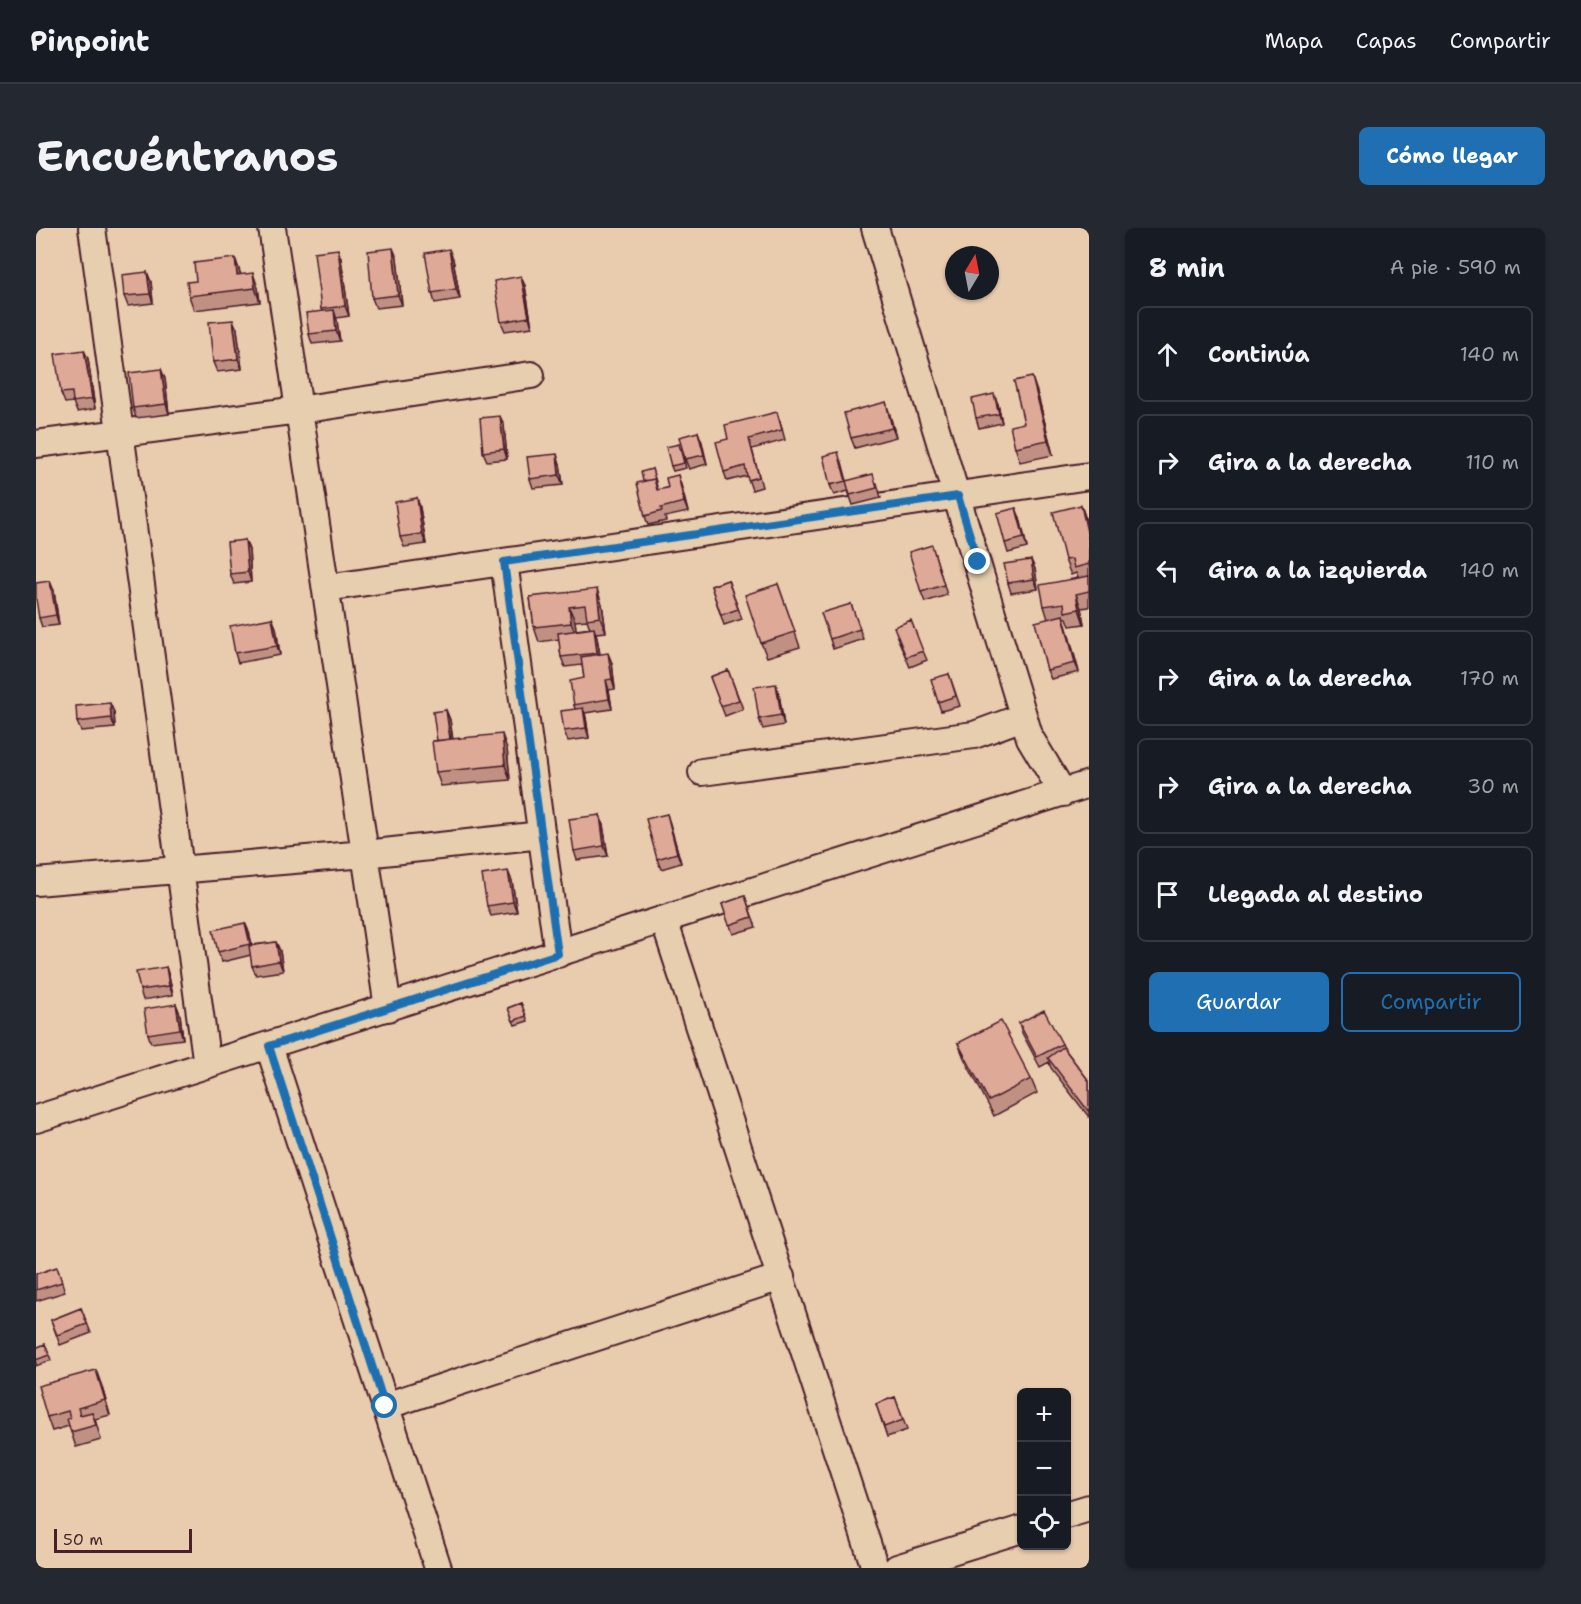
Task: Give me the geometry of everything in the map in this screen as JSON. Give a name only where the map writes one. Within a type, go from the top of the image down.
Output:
[{"type":"street","points":[[92,228],[207,1065]]},
{"type":"street","points":[[272,228],[388,1008]]},
{"type":"street","points":[[875,228],[958,496],[1023,717],[1030,738],[1063,793]]},
{"type":"street","points":[[36,444],[299,410],[531,375]]},
{"type":"street","points":[[326,588],[1089,476]]},
{"type":"street","points":[[504,562],[558,954]]},
{"type":"street","points":[[702,772],[974,735],[1023,717]]},
{"type":"street","points":[[36,1119],[1089,784]]},
{"type":"street","points":[[36,882],[365,854],[542,835]]},
{"type":"street","points":[[664,920],[875,1568]]},
{"type":"street","points":[[269,1046],[438,1568]]},
{"type":"street","points":[[385,1406],[781,1277]]},
{"type":"street","points":[[1071,1513],[1089,1508]]},
{"type":"street","points":[[897,1568],[1017,1531]]},
{"type":"building","points":[[393,248],[398,295],[372,298],[368,251]]},
{"type":"building","points":[[338,249],[345,306],[321,309],[314,252]]},
{"type":"building","points":[[449,249],[456,289],[432,293],[425,253]]},
{"type":"building","points":[[235,258],[237,275],[253,273],[255,288],[189,296],[187,282],[196,281],[194,263]]},
{"type":"building","points":[[147,272],[150,294],[124,296],[122,275]]},
{"type":"building","points":[[521,276],[529,317],[501,322],[494,281]]},
{"type":"building","points":[[334,310],[336,331],[309,334],[306,313]]},
{"type":"building","points":[[233,320],[238,359],[213,362],[209,322]]},
{"type":"building","points":[[84,350],[92,399],[73,402],[72,392],[61,393],[55,354]]},
{"type":"building","points":[[161,369],[166,404],[133,408],[129,373]]},
{"type":"building","points":[[1032,377],[1048,440],[1015,447],[1010,426],[1024,423],[1014,381]]},
{"type":"building","points":[[994,394],[999,414],[976,418],[972,399]]},
{"type":"building","points":[[886,402],[892,428],[851,438],[844,413]]},
{"type":"building","points":[[777,412],[782,430],[749,439],[759,477],[748,480],[745,466],[724,472],[716,442],[728,439],[725,425]]},
{"type":"building","points":[[500,416],[504,449],[483,452],[480,418]]},
{"type":"building","points":[[698,432],[704,455],[685,459],[679,437]]},
{"type":"building","points":[[679,444],[684,463],[671,466],[666,447]]},
{"type":"building","points":[[838,452],[846,481],[830,485],[823,456]]},
{"type":"building","points":[[557,454],[559,475],[530,479],[527,457]]},
{"type":"building","points":[[652,469],[656,482],[654,479],[643,481],[641,472]]},
{"type":"building","points":[[873,474],[877,488],[850,495],[846,481]]},
{"type":"building","points":[[678,475],[684,502],[661,508],[662,511],[645,516],[637,483],[654,479],[657,490],[668,488],[666,478]]},
{"type":"building","points":[[417,498],[422,534],[400,537],[395,502]]},
{"type":"building","points":[[1081,505],[1089,541],[1089,564],[1074,568],[1072,559],[1065,560],[1053,512]]},
{"type":"building","points":[[1016,508],[1024,538],[1005,543],[997,513]]},
{"type":"building","points":[[245,540],[248,572],[230,574],[227,542]]},
{"type":"building","points":[[932,545],[944,585],[921,592],[909,552]]},
{"type":"building","points":[[1031,560],[1034,579],[1008,583],[1004,564]]},
{"type":"building","points":[[1089,576],[1089,591],[1076,594],[1079,609],[1065,612],[1064,603],[1044,606],[1040,585]]},
{"type":"building","points":[[728,580],[738,609],[721,615],[711,586]]},
{"type":"building","points":[[50,581],[56,615],[39,618],[36,583]]},
{"type":"building","points":[[778,584],[795,632],[761,643],[745,595]]},
{"type":"building","points":[[597,589],[600,617],[587,619],[585,605],[569,607],[571,623],[534,627],[530,597]]},
{"type":"building","points":[[851,604],[860,629],[830,639],[821,613]]},
{"type":"building","points":[[1063,615],[1075,663],[1047,670],[1035,622]]},
{"type":"building","points":[[272,618],[277,646],[235,653],[230,626]]},
{"type":"building","points":[[911,620],[923,651],[906,657],[894,627]]},
{"type":"building","points":[[594,628],[597,653],[561,657],[558,633]]},
{"type":"building","points":[[608,653],[612,679],[606,680],[609,699],[574,705],[570,681],[584,678],[581,657]]},
{"type":"building","points":[[728,670],[739,700],[721,706],[710,677]]},
{"type":"building","points":[[949,674],[956,696],[938,702],[931,679]]},
{"type":"building","points":[[776,684],[781,715],[759,719],[754,687]]},
{"type":"building","points":[[110,703],[111,718],[77,722],[76,706]]},
{"type":"building","points":[[583,708],[586,728],[564,731],[561,711]]},
{"type":"building","points":[[446,710],[450,739],[437,741],[433,712]]},
{"type":"building","points":[[502,734],[505,765],[436,772],[432,741]]},
{"type":"building","points":[[667,814],[677,853],[657,859],[646,819]]},
{"type":"building","points":[[600,815],[604,846],[574,851],[569,819]]},
{"type":"building","points":[[508,871],[513,902],[487,906],[482,875]]},
{"type":"building","points":[[745,896],[752,917],[729,925],[722,904]]},
{"type":"building","points":[[245,923],[250,944],[218,952],[213,930]]},
{"type":"building","points":[[276,942],[279,961],[252,966],[249,946]]},
{"type":"building","points":[[166,967],[169,986],[140,990],[136,972]]},
{"type":"building","points":[[521,1003],[526,1016],[513,1021],[508,1008]]},
{"type":"building","points":[[176,1004],[180,1029],[148,1034],[144,1009]]},
{"type":"building","points":[[1044,1010],[1062,1044],[1037,1057],[1019,1023]]},
{"type":"building","points":[[1001,1021],[1031,1079],[989,1101],[958,1043]]},
{"type":"building","points":[[1063,1047],[1089,1081],[1089,1112],[1048,1058]]},
{"type":"building","points":[[57,1267],[62,1282],[36,1290],[36,1274]]},
{"type":"building","points":[[81,1308],[87,1324],[57,1335],[51,1320]]},
{"type":"building","points":[[45,1344],[49,1355],[36,1360],[36,1348]]},
{"type":"building","points":[[96,1370],[105,1400],[78,1408],[80,1415],[92,1412],[96,1425],[71,1432],[67,1419],[70,1418],[68,1411],[47,1417],[38,1386]]},
{"type":"building","points":[[895,1397],[903,1420],[884,1427],[876,1404]]},
{"type":"route","points":[[385,1406],[269,1046],[558,954],[504,562],[958,496],[978,562]]}]
